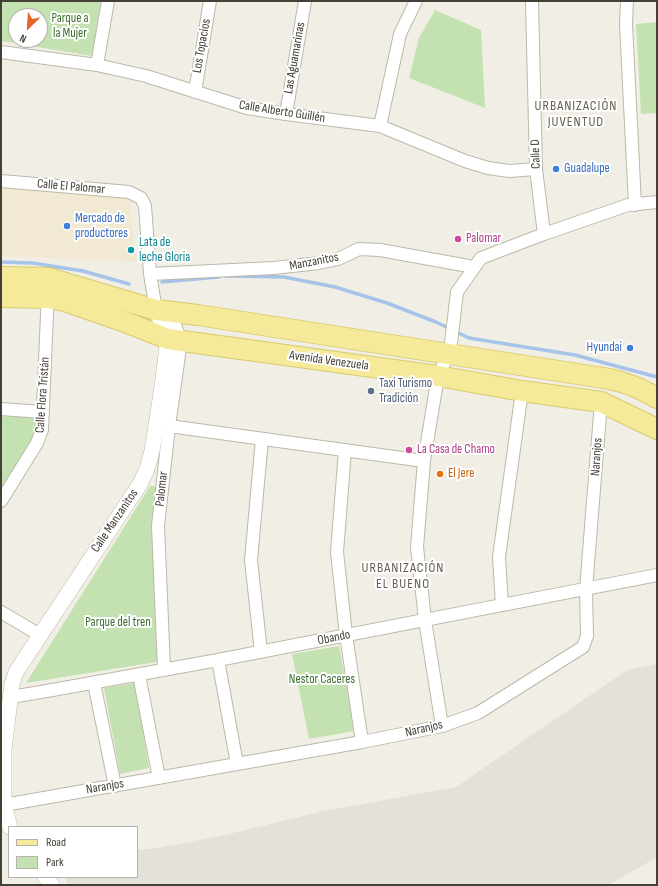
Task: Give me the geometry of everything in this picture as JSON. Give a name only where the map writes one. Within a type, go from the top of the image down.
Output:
[{"type":"main road","name":"Avenida Venezuela","points":[[1,277],[48,278],[160,306],[450,349],[624,382],[642,389],[657,398]]},
{"type":"main road","name":"Avenida Venezuela","points":[[1,297],[48,298],[65,301],[174,340],[438,376],[522,391],[601,402],[657,429]]},
{"type":"street","points":[[97,65],[108,1]]},
{"type":"street","name":"Los Topacios","points":[[195,92],[210,1]]},
{"type":"street","name":"Las Aguamarinas","points":[[286,114],[305,1]]},
{"type":"street","points":[[380,126],[400,34],[416,1]]},
{"type":"street","name":"Calle D","points":[[532,1],[536,169],[544,234]]},
{"type":"street","points":[[628,1],[626,24],[635,204]]},
{"type":"street","name":"Calle Alberto Guillén","points":[[1,52],[97,65],[146,76],[247,108],[380,126],[465,161],[488,168],[509,171],[536,169]]},
{"type":"street","name":"Calle El Palomar","points":[[1,181],[129,192],[141,198]]},
{"type":"street","name":"Calle Manzanitos","points":[[10,826],[4,805],[4,749],[12,684],[16,672],[140,484],[147,469],[152,451],[162,387],[174,340],[160,306],[151,276],[145,206],[141,198]]},
{"type":"street","points":[[442,726],[425,620],[416,547],[424,461],[438,376],[450,349],[457,292],[481,258],[544,234],[628,205],[657,202]]},
{"type":"street","name":"Manzanitos","points":[[151,276],[274,268],[319,263],[338,259],[359,250],[380,250],[474,267]]},
{"type":"street","name":"Calle Flora Tristán","points":[[1,501],[40,437],[43,412],[48,278]]},
{"type":"street","name":"Palomar","points":[[164,669],[158,526],[169,426],[174,340]]},
{"type":"street","points":[[502,605],[500,557],[522,391]]},
{"type":"street","name":"Naranjos","points":[[4,805],[362,742],[442,726],[478,713],[583,647],[587,636],[586,589],[601,402]]},
{"type":"street","points":[[1,409],[43,412]]},
{"type":"street","points":[[169,426],[424,461]]},
{"type":"street","points":[[261,652],[251,560],[262,439]]},
{"type":"street","points":[[345,450],[338,552],[346,635],[362,742]]},
{"type":"street","name":"Obando","points":[[11,696],[94,683],[261,652],[657,575]]},
{"type":"street","points":[[1,612],[40,635]]},
{"type":"street","points":[[218,660],[237,764]]},
{"type":"street","points":[[139,674],[158,778]]},
{"type":"street","points":[[94,683],[115,786]]},
{"type":"shaded area","name":"Mercado de productores","points":[[1,186],[129,196],[137,262],[1,256]]},
{"type":"shaded area","points":[[657,664],[657,857],[609,885],[68,885],[65,878],[138,878],[138,850],[158,848],[229,834],[319,812],[456,787],[627,670]]},
{"type":"green space","name":"Parque a la Mujer","points":[[1,1],[101,1],[92,56],[43,48],[48,48],[48,8],[8,8],[8,42],[1,41]]},
{"type":"green space","points":[[435,10],[481,30],[485,108],[409,78],[419,38]]},
{"type":"green space","points":[[657,22],[657,113],[641,114],[636,24]]},
{"type":"green space","points":[[1,416],[37,418],[34,440],[1,495]]},
{"type":"green space","name":"Parque del tren","points":[[150,486],[160,486],[169,660],[26,683]]},
{"type":"green space","name":"Nestor Caceres","points":[[339,646],[355,731],[309,739],[292,654]]},
{"type":"green space","points":[[135,683],[149,768],[120,774],[104,688]]},
{"type":"waterway","points":[[1,262],[32,263],[83,271],[129,284]]},
{"type":"waterway","points":[[225,276],[284,277],[335,287],[387,303],[436,322],[469,338],[575,355],[657,377]]},
{"type":"waterway","points":[[162,282],[219,277]]},
{"type":"place","name":"Guadalupe","points":[[556,169]]},
{"type":"place","name":"Mercado de productores","points":[[67,226]]},
{"type":"place","name":"Palomar","points":[[458,239]]},
{"type":"place","name":"Lata de leche Gloria","points":[[131,250]]},
{"type":"place","name":"Hyundai","points":[[630,348]]},
{"type":"place","name":"Taxi Turismo Tradición","points":[[371,391]]},
{"type":"place","name":"La Casa de Chamo","points":[[409,450]]},
{"type":"place","name":"El Jere","points":[[440,474]]},
{"type":"district","name":"URBANIZACIÓN JUVENTUD","points":[[576,114]]},
{"type":"district","name":"URBANIZACIÓN EL BUENO","points":[[403,576]]}]
